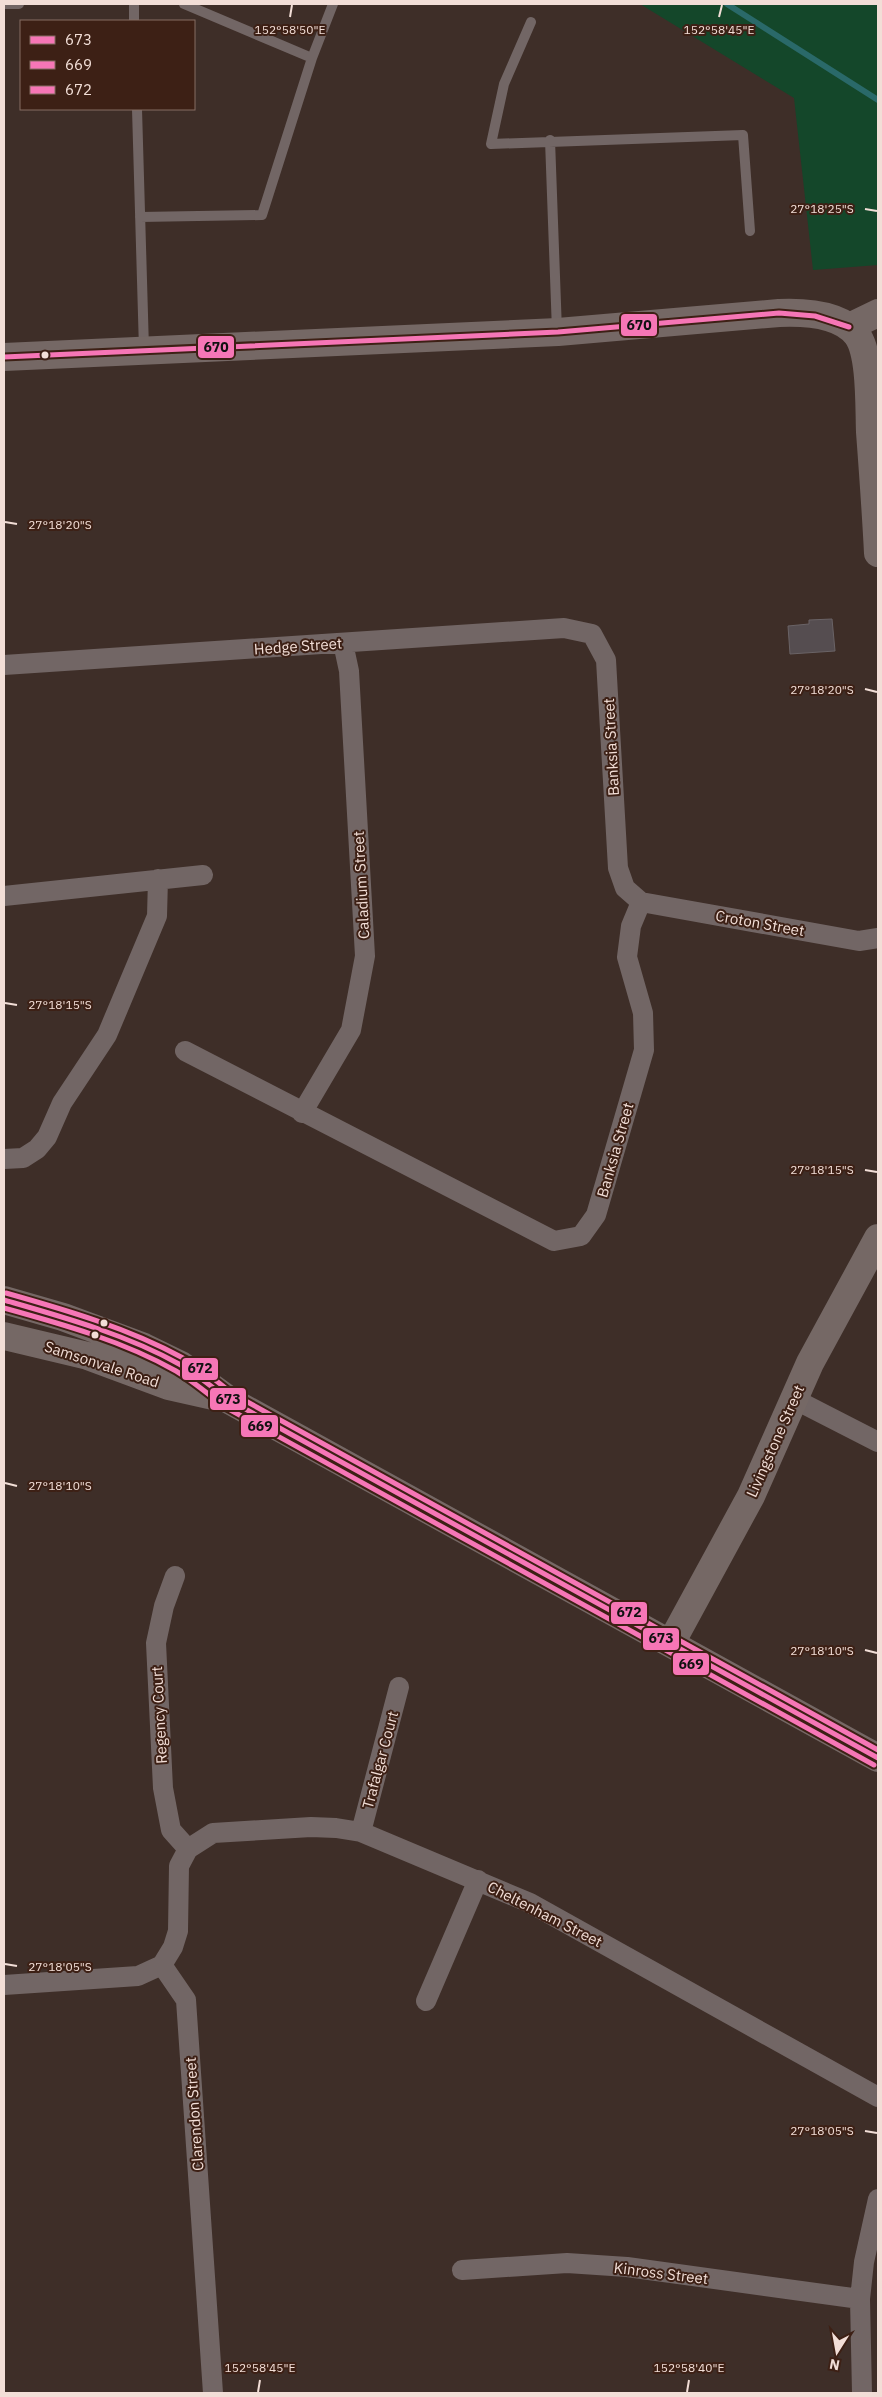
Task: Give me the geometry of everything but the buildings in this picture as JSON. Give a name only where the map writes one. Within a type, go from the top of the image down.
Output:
[{"type":"street","points":[[4,357],[558,332],[732,316],[802,312],[819,315],[849,327],[862,344],[865,360],[878,553]]},
{"type":"street","points":[[849,327],[878,313]]},
{"type":"street","name":"Hedge Street","points":[[4,665],[564,628],[592,634]]},
{"type":"street","name":"Banksia Street","points":[[185,1051],[302,1113],[554,1241],[581,1236],[596,1215],[644,1050],[643,1013],[627,957],[631,926],[641,902],[625,888],[618,868],[606,660],[592,634]]},
{"type":"street","name":"Caladium Street","points":[[302,1113],[351,1030],[365,956],[349,671],[343,643]]},
{"type":"street","points":[[4,896],[203,874]]},
{"type":"street","points":[[4,1159],[23,1158],[37,1149],[46,1137],[67,1095],[107,1035],[158,916],[158,879]]},
{"type":"street","name":"Croton Street","points":[[641,902],[858,942],[878,938]]},
{"type":"street","name":"Livingstone Street","points":[[671,1643],[756,1487],[810,1363],[878,1238]]},
{"type":"street","name":"Samsonvale Road","points":[[4,1300],[63,1317],[144,1347],[181,1365],[229,1400],[878,1758]]},
{"type":"street","name":"Samsonvale Road","points":[[4,1336],[47,1344],[124,1368],[169,1386],[229,1400]]},
{"type":"street","points":[[794,1400],[878,1442]]},
{"type":"street","name":"Regency Court","points":[[175,1576],[164,1606],[156,1643],[164,1788],[171,1830],[188,1849]]},
{"type":"street","name":"Trafalgar Court","points":[[360,1832],[399,1687]]},
{"type":"street","name":"Cheltenham Street","points":[[188,1849],[214,1833],[311,1827],[336,1828],[360,1832],[530,1903],[878,2097]]},
{"type":"street","points":[[4,1986],[138,1976],[162,1965],[174,1947],[178,1931],[179,1866],[188,1849]]},
{"type":"street","points":[[426,2001],[478,1880]]},
{"type":"street","name":"Clarendon Street","points":[[162,1965],[186,2000],[213,2393]]},
{"type":"street","points":[[862,2393],[860,2299],[864,2262],[878,2199]]},
{"type":"street","name":"Kinross Street","points":[[462,2270],[567,2263],[627,2267],[860,2299]]},
{"type":"lane","points":[[4,4],[19,4]]},
{"type":"lane","points":[[134,4],[134,20]]},
{"type":"lane","points":[[184,4],[312,58]]},
{"type":"lane","points":[[140,217],[262,215],[312,58],[333,4]]},
{"type":"lane","points":[[531,22],[504,84],[491,144],[550,140],[743,135],[750,231]]},
{"type":"lane","points":[[137,110],[144,350]]},
{"type":"lane","points":[[550,140],[558,332]]},
{"type":"green space","points":[[640,4],[878,4],[878,265],[813,270],[794,98]]},
{"type":"waterway","points":[[727,4],[878,100]]},
{"type":"transit line","name":"670","points":[[4,357],[558,332],[779,313],[815,316],[849,327]]},
{"type":"transit line","name":"672","points":[[6,1293],[74,1313],[119,1329],[183,1358],[203,1370],[233,1394],[878,1750]]},
{"type":"transit line","name":"673","points":[[4,1300],[115,1335],[179,1364],[229,1400],[878,1758]]},
{"type":"transit line","name":"669","points":[[4,1308],[92,1334],[156,1360],[182,1375],[225,1407],[874,1765]]}]
